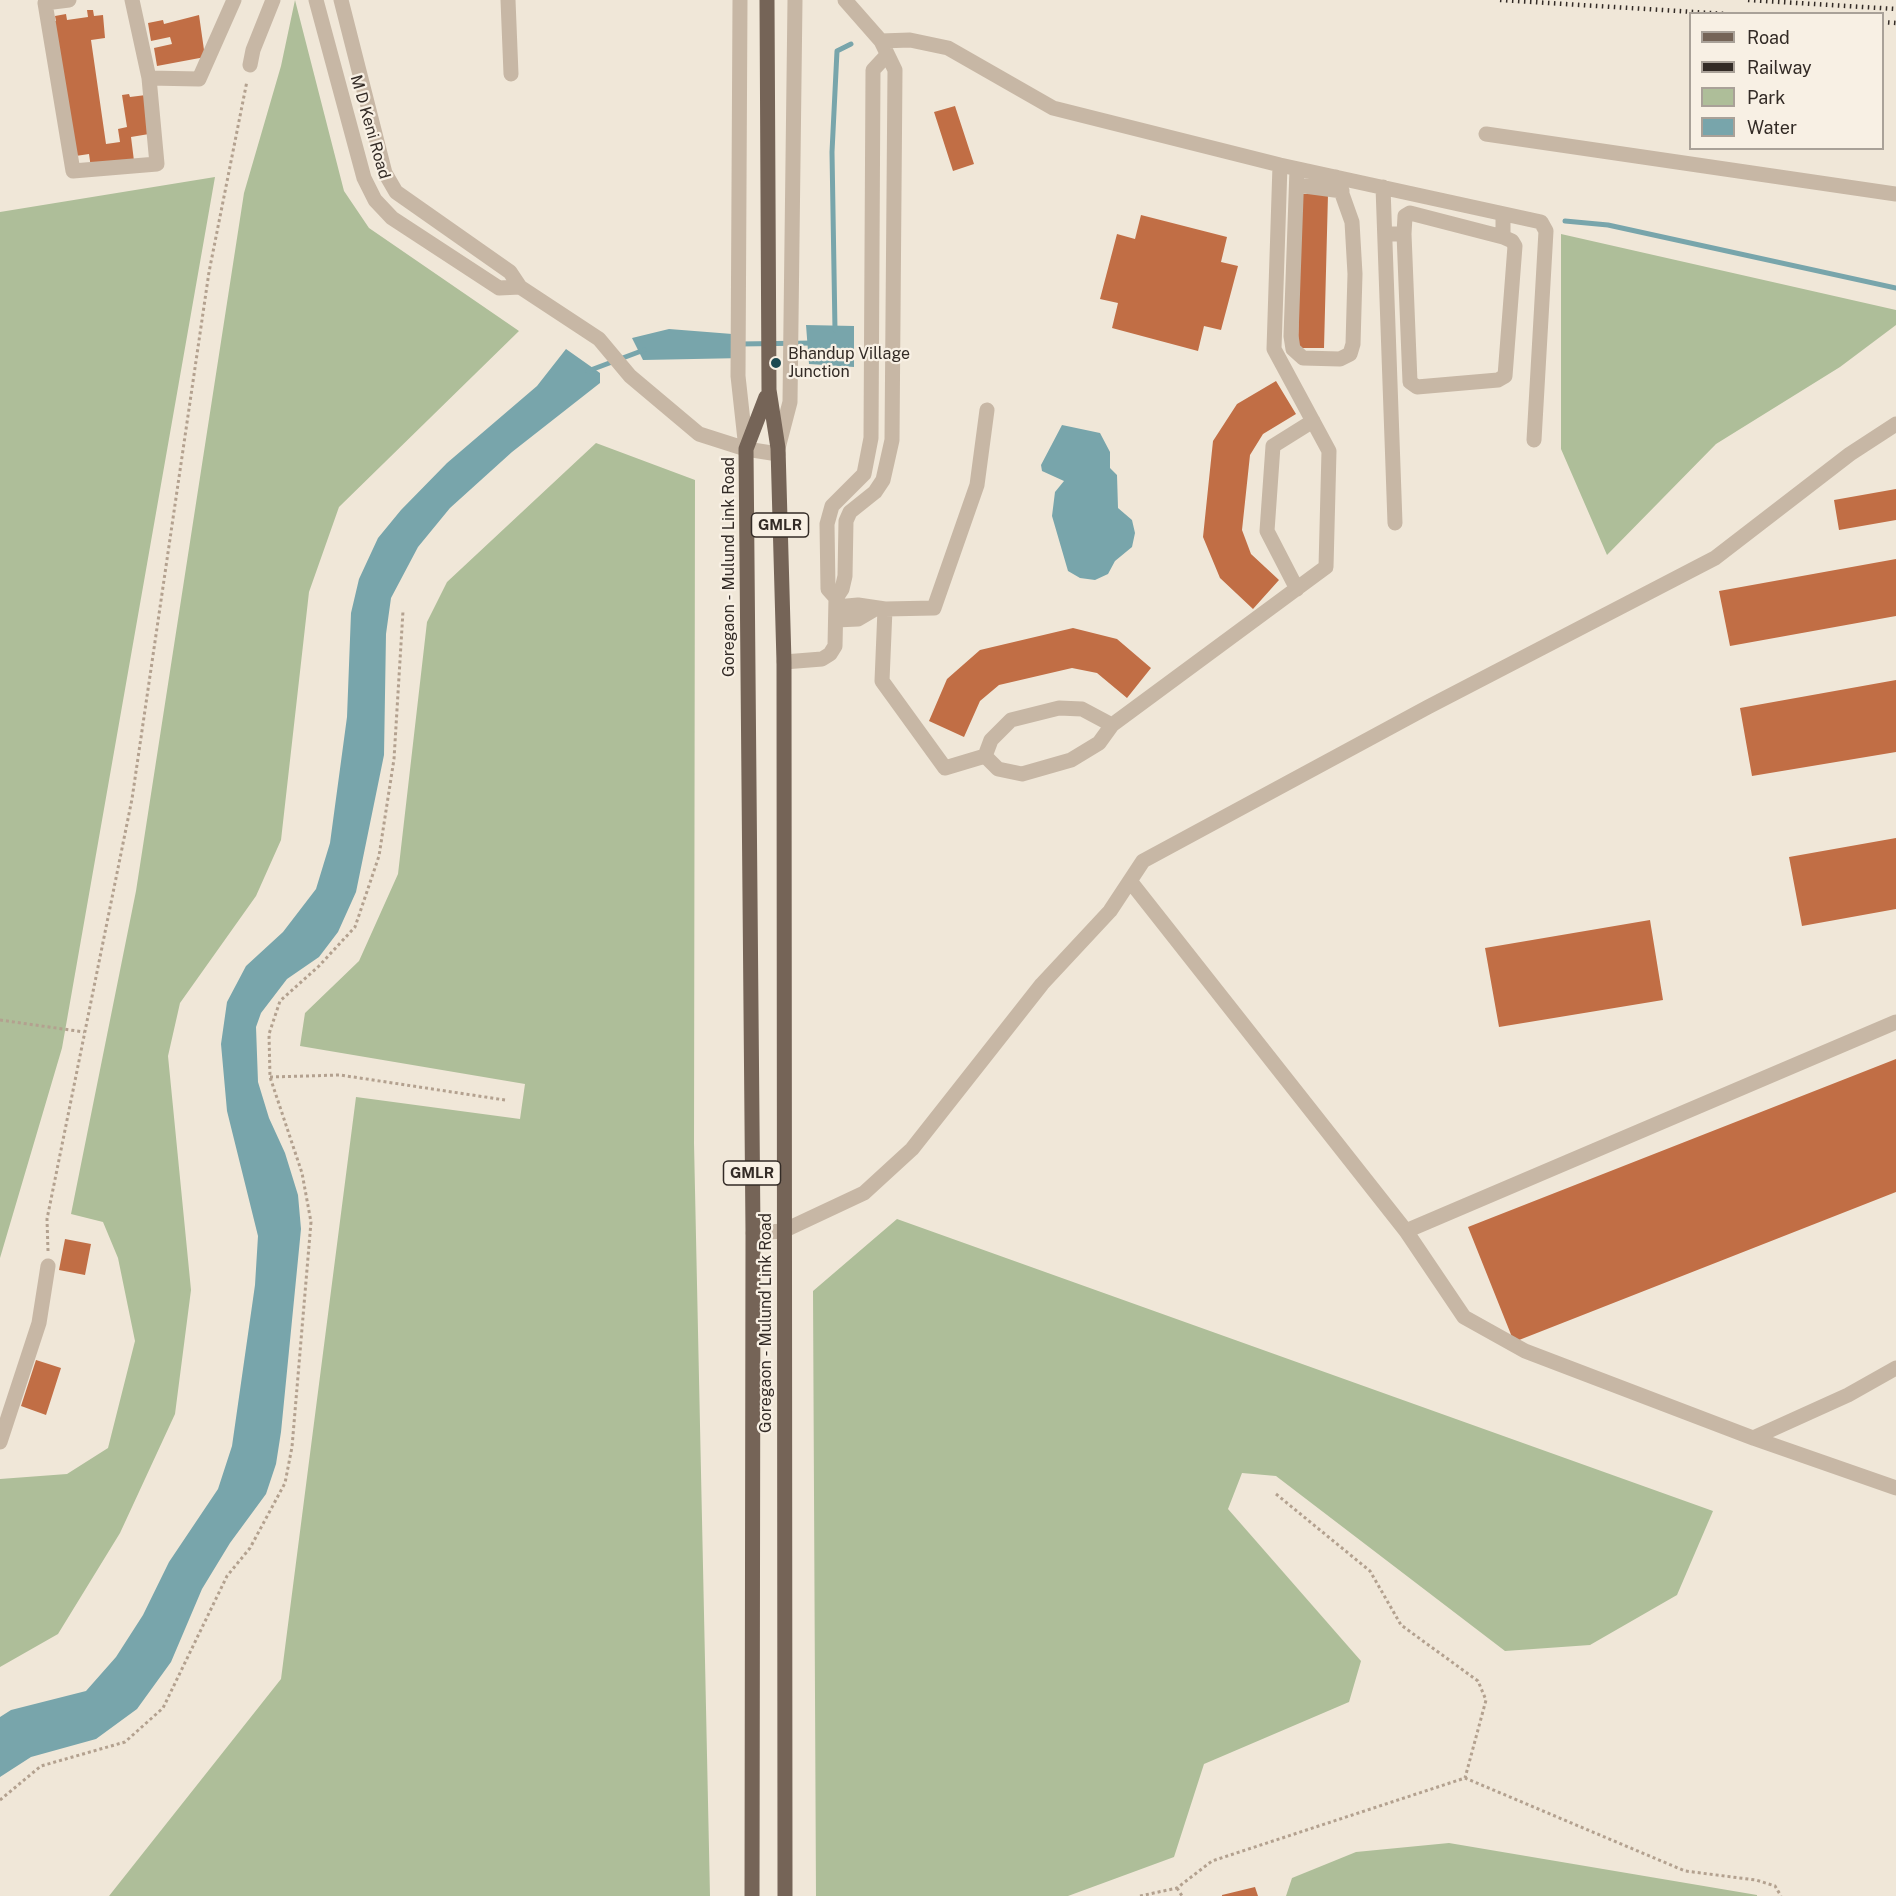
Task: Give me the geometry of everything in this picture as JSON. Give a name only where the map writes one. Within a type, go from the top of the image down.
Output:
[{"type":"main road","points":[[767,2],[769,382]]},
{"type":"main road","name":"Goregaon - Mulund Link Road","points":[[752,1896],[753,1233],[746,449],[769,382]]},
{"type":"main road","name":"Goregaon - Mulund Link Road","points":[[769,382],[778,451],[784,662],[785,1896]]},
{"type":"street","points":[[69,0],[45,3],[73,171],[157,164],[148,78],[132,0]]},
{"type":"street","points":[[148,78],[199,79],[234,0]]},
{"type":"street","points":[[250,65],[253,50],[273,0]]},
{"type":"street","name":"M D Keni Road","points":[[316,0],[364,178],[375,200],[392,218],[499,288],[520,287]]},
{"type":"street","name":"M D Keni Road","points":[[341,0],[386,173],[396,192],[510,272],[520,287],[599,339],[630,376],[699,434],[746,449],[778,451]]},
{"type":"street","points":[[508,0],[511,74]]},
{"type":"street","points":[[740,0],[738,376],[746,449]]},
{"type":"street","points":[[778,451],[790,402],[795,0]]},
{"type":"street","points":[[784,662],[822,659],[830,654],[835,646],[836,608],[845,568],[846,521],[850,512],[875,492],[883,480],[892,440],[895,70],[883,49],[845,0]]},
{"type":"street","points":[[987,410],[977,485],[934,608],[880,609],[858,619],[836,608],[828,589],[827,524],[833,504],[864,474],[871,438],[873,70],[883,49],[910,40],[948,48],[1053,108],[1297,169],[1339,184]]},
{"type":"street","points":[[1486,134],[1896,194]]},
{"type":"street","points":[[985,756],[998,769],[1022,774],[1048,769],[1071,760],[1099,743],[1112,725],[1326,567],[1329,451],[1274,349],[1280,165]]},
{"type":"street","points":[[1297,169],[1291,336],[1293,349],[1303,358],[1340,359],[1350,354],[1353,344],[1354,238],[1352,222],[1339,184]]},
{"type":"street","points":[[1296,185],[1339,184],[1383,188],[1541,222],[1546,231],[1534,440]]},
{"type":"street","points":[[1383,188],[1395,523]]},
{"type":"street","points":[[1410,213],[1503,237],[1512,241],[1515,246],[1505,376],[1498,380],[1416,387],[1410,382],[1405,216],[1410,213]]},
{"type":"street","points":[[1503,215],[1503,237]]},
{"type":"street","points":[[1385,234],[1404,234]]},
{"type":"street","points":[[1389,358],[1409,357]]},
{"type":"street","points":[[1297,589],[1267,531],[1274,446],[1312,421]]},
{"type":"street","points":[[753,1233],[783,1232],[864,1193],[912,1149],[1042,984],[1110,911],[1143,861],[1449,696],[1715,558],[1850,454],[1896,424]]},
{"type":"street","points":[[871,438],[892,440]]},
{"type":"street","points":[[864,474],[883,480]]},
{"type":"street","points":[[833,504],[850,512]]},
{"type":"street","points":[[827,566],[845,568]]},
{"type":"street","points":[[880,609],[882,681],[945,768],[985,756]]},
{"type":"street","points":[[985,756],[991,740],[1011,720],[1059,708],[1082,709],[1112,725]]},
{"type":"street","points":[[1130,881],[1406,1231],[1464,1317],[1525,1351],[1753,1438],[1896,1488]]},
{"type":"street","points":[[1406,1231],[1896,1023]]},
{"type":"street","points":[[0,1442],[39,1323],[48,1266]]},
{"type":"street","points":[[1753,1438],[1848,1395],[1896,1368]]},
{"type":"path","points":[[48,1266],[48,1219],[132,799],[209,272],[250,65]]},
{"type":"path","points":[[0,1800],[41,1766],[125,1742],[163,1708],[227,1576],[250,1548],[285,1483],[292,1447],[311,1222],[302,1173],[270,1077],[268,1034],[280,1001],[319,966],[356,927],[379,856],[394,759],[403,611]]},
{"type":"path","points":[[0,1020],[85,1032]]},
{"type":"path","points":[[270,1077],[340,1075],[505,1100]]},
{"type":"path","points":[[1276,1494],[1370,1571],[1401,1625],[1478,1681],[1486,1700],[1465,1778]]},
{"type":"path","points":[[1140,1896],[1177,1888],[1212,1861],[1465,1778],[1685,1870],[1756,1880],[1775,1886],[1781,1896]]},
{"type":"path","points":[[1177,1888],[1182,1896]]},
{"type":"green space","points":[[295,0],[344,191],[369,228],[519,331],[339,507],[309,592],[281,840],[256,896],[180,1003],[168,1056],[191,1290],[175,1414],[120,1533],[58,1634],[0,1667],[0,1479],[67,1474],[108,1448],[135,1341],[118,1258],[103,1222],[71,1214],[136,891],[244,193],[281,66]]},
{"type":"green space","points":[[215,177],[62,1048],[0,1258],[0,212]]},
{"type":"green space","points":[[1561,234],[1896,310],[1896,325],[1840,367],[1716,444],[1607,555],[1561,449]]},
{"type":"green space","points":[[596,443],[695,480],[694,1143],[710,1896],[109,1896],[281,1679],[356,1097],[520,1119],[525,1084],[300,1046],[305,1013],[359,961],[398,874],[427,622],[447,582]]},
{"type":"green space","points":[[897,1219],[1713,1511],[1677,1595],[1590,1645],[1505,1651],[1276,1476],[1242,1473],[1228,1509],[1361,1661],[1349,1702],[1204,1764],[1174,1857],[1068,1896],[816,1896],[813,1291]]},
{"type":"green space","points":[[1449,1843],[1757,1896],[1286,1896],[1292,1878],[1356,1852]]},
{"type":"water","points":[[806,325],[854,326],[854,367],[809,364]]},
{"type":"water","points":[[669,329],[745,335],[744,358],[643,360],[632,338]]},
{"type":"water","points":[[566,349],[600,373],[600,383],[512,452],[450,508],[418,547],[391,598],[386,634],[384,755],[356,892],[338,932],[319,957],[287,979],[261,1013],[256,1027],[258,1082],[298,1195],[301,1229],[281,1432],[276,1464],[266,1494],[230,1543],[202,1589],[171,1662],[137,1709],[96,1739],[31,1757],[0,1777],[0,1717],[11,1710],[86,1691],[116,1657],[143,1615],[169,1562],[218,1489],[232,1446],[255,1285],[258,1236],[227,1111],[221,1044],[227,1002],[246,966],[283,932],[316,889],[330,843],[347,717],[351,613],[359,579],[378,538],[401,510],[447,463],[537,386]]},
{"type":"water","points":[[1062,425],[1100,433],[1110,452],[1110,468],[1117,475],[1118,508],[1132,520],[1135,533],[1132,547],[1115,561],[1108,574],[1095,580],[1080,578],[1068,571],[1052,516],[1055,492],[1064,481],[1042,471],[1041,465]]},
{"type":"building","points":[[87,10],[93,10],[94,16],[103,15],[105,38],[91,40],[106,144],[120,142],[118,129],[127,127],[122,95],[129,94],[130,97],[146,95],[149,134],[131,137],[135,169],[92,175],[89,154],[69,157],[47,22],[56,21],[55,16],[66,14],[67,20],[88,17]]},
{"type":"building","points":[[199,15],[205,57],[157,66],[154,48],[172,44],[170,37],[151,41],[148,23],[163,20],[164,24]]},
{"type":"building","points":[[955,106],[974,164],[953,171],[934,112]]},
{"type":"building","points":[[1301,194],[1328,194],[1324,348],[1298,348]]},
{"type":"building","points":[[1141,215],[1227,237],[1221,262],[1238,266],[1221,330],[1204,326],[1198,351],[1112,328],[1118,303],[1100,299],[1117,234],[1135,239]]},
{"type":"building","points":[[1276,381],[1296,414],[1263,434],[1250,455],[1242,530],[1251,554],[1279,580],[1253,609],[1220,578],[1203,537],[1213,441],[1237,404]]},
{"type":"building","points":[[1896,489],[1896,520],[1839,530],[1834,500]]},
{"type":"building","points":[[1896,559],[1896,616],[1730,646],[1719,591]]},
{"type":"building","points":[[1073,628],[1117,639],[1151,668],[1127,698],[1097,673],[1072,668],[999,685],[980,701],[964,737],[929,721],[947,679],[980,650]]},
{"type":"building","points":[[1896,680],[1896,752],[1752,776],[1740,708]]},
{"type":"building","points":[[1896,838],[1896,909],[1802,926],[1789,857]]},
{"type":"building","points":[[1650,920],[1663,1000],[1499,1027],[1485,948]]},
{"type":"building","points":[[1896,1059],[1896,1192],[1514,1342],[1468,1227]]},
{"type":"building","points":[[65,1239],[91,1244],[85,1275],[59,1270]]},
{"type":"building","points":[[36,1360],[61,1368],[46,1415],[21,1406]]},
{"type":"building","points":[[1255,1887],[1258,1896],[1222,1896],[1222,1895]]},
{"type":"waterway","points":[[835,330],[832,152],[837,51],[851,44]]},
{"type":"waterway","points":[[1565,221],[1608,225],[1896,288]]},
{"type":"waterway","points":[[739,344],[814,343]]},
{"type":"waterway","points":[[588,371],[644,350]]},
{"type":"railway","points":[[1500,0],[1695,12]]},
{"type":"railway","points":[[1748,0],[1896,9]]},
{"type":"railway","points":[[1884,22],[1896,23]]},
{"type":"place","name":"Bhandup Village Junction","points":[[776,363]]}]
